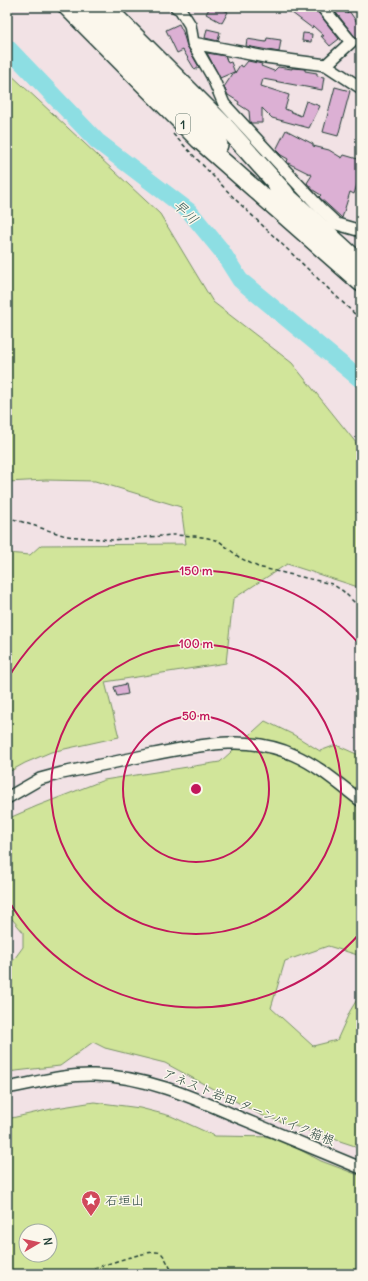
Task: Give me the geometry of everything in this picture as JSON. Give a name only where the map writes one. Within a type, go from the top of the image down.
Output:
[{"type":"highway","name":"1","points":[[89,7],[190,111],[222,150],[305,234]]},
{"type":"highway","name":"1","points":[[106,7],[224,125],[285,193]]},
{"type":"highway","name":"1","points":[[121,7],[142,42]]},
{"type":"highway","name":"1","points":[[61,10],[199,140],[361,283]]},
{"type":"highway","name":"1","points":[[190,111],[231,144],[361,264]]},
{"type":"street","points":[[176,7],[180,10],[190,25],[193,43],[212,76],[224,104],[320,208],[337,224],[361,231]]},
{"type":"street","points":[[322,7],[351,42],[326,65]]},
{"type":"street","points":[[193,43],[265,57],[326,65],[361,88]]},
{"type":"street","points":[[7,798],[40,779],[62,773],[201,745],[229,742],[262,745],[294,755],[319,769],[361,801]]},
{"type":"street","name":"アネスト岩田 ターンパイク箱根","points":[[7,1088],[64,1077],[92,1075],[119,1077],[154,1084],[194,1098],[361,1168]]},
{"type":"path","points":[[50,7],[61,10]]},
{"type":"path","points":[[173,134],[236,200],[361,320]]},
{"type":"path","points":[[7,517],[66,536],[112,540],[173,535],[195,536],[219,541],[240,558],[258,567],[332,584],[343,591],[361,609]]},
{"type":"path","points":[[94,1268],[154,1252],[160,1253],[164,1256],[174,1274]]},
{"type":"path","points":[[197,1274],[210,1272],[218,1274]]},
{"type":"green space","points":[[7,71],[160,214],[213,302],[292,363],[361,449],[361,588],[287,564],[233,599],[226,663],[105,682],[119,737],[51,752],[25,763],[7,773],[7,553],[30,555],[41,545],[186,544],[181,507],[95,481],[46,480],[7,482]]},
{"type":"green space","points":[[265,721],[294,735],[320,751],[336,745],[361,756],[361,956],[328,946],[285,961],[271,1008],[313,1046],[337,1040],[350,1011],[361,993],[361,1148],[261,1115],[165,1063],[105,1048],[93,1042],[60,1066],[7,1072],[7,969],[23,947],[23,932],[7,913],[7,819],[104,780],[220,762]]},
{"type":"green space","points":[[94,1102],[140,1108],[171,1116],[215,1136],[276,1137],[321,1161],[361,1176],[361,1274],[7,1274],[7,1119],[56,1108]]},
{"type":"building","points":[[210,7],[219,7],[228,12],[222,23],[206,14]]},
{"type":"building","points":[[284,7],[315,7],[339,39],[330,46],[321,36],[324,36],[313,26],[312,28]]},
{"type":"building","points":[[341,7],[346,14],[349,11],[361,28],[361,49],[356,38],[334,10]]},
{"type":"building","points":[[179,24],[184,34],[183,33],[187,46],[199,67],[195,70],[183,50],[177,53],[166,30]]},
{"type":"building","points":[[207,29],[220,32],[218,41],[205,38]]},
{"type":"building","points":[[303,33],[312,34],[311,42],[302,41]]},
{"type":"building","points":[[267,38],[281,40],[279,52],[246,46],[247,39],[266,42]]},
{"type":"building","points":[[207,53],[225,56],[228,63],[231,62],[235,73],[240,65],[243,67],[248,61],[262,64],[261,66],[274,71],[278,67],[305,69],[305,71],[317,73],[317,76],[324,77],[322,90],[263,79],[261,86],[289,95],[285,109],[301,116],[306,101],[320,106],[309,128],[272,118],[262,108],[262,123],[251,123],[249,111],[228,95],[224,87],[234,72],[220,78]]},
{"type":"building","points":[[335,87],[350,91],[338,136],[323,132]]},
{"type":"building","points":[[286,130],[313,144],[313,146],[329,150],[342,158],[344,155],[361,160],[361,172],[354,194],[350,192],[342,218],[319,197],[321,195],[313,190],[307,183],[312,175],[288,163],[288,159],[276,150]]},
{"type":"building","points":[[126,684],[128,694],[117,696],[114,687]]},
{"type":"waterway","name":"早川","points":[[7,47],[97,141],[189,211],[221,250],[240,280],[361,380]]},
{"type":"place","name":"石垣山","points":[[91,1217]]}]
